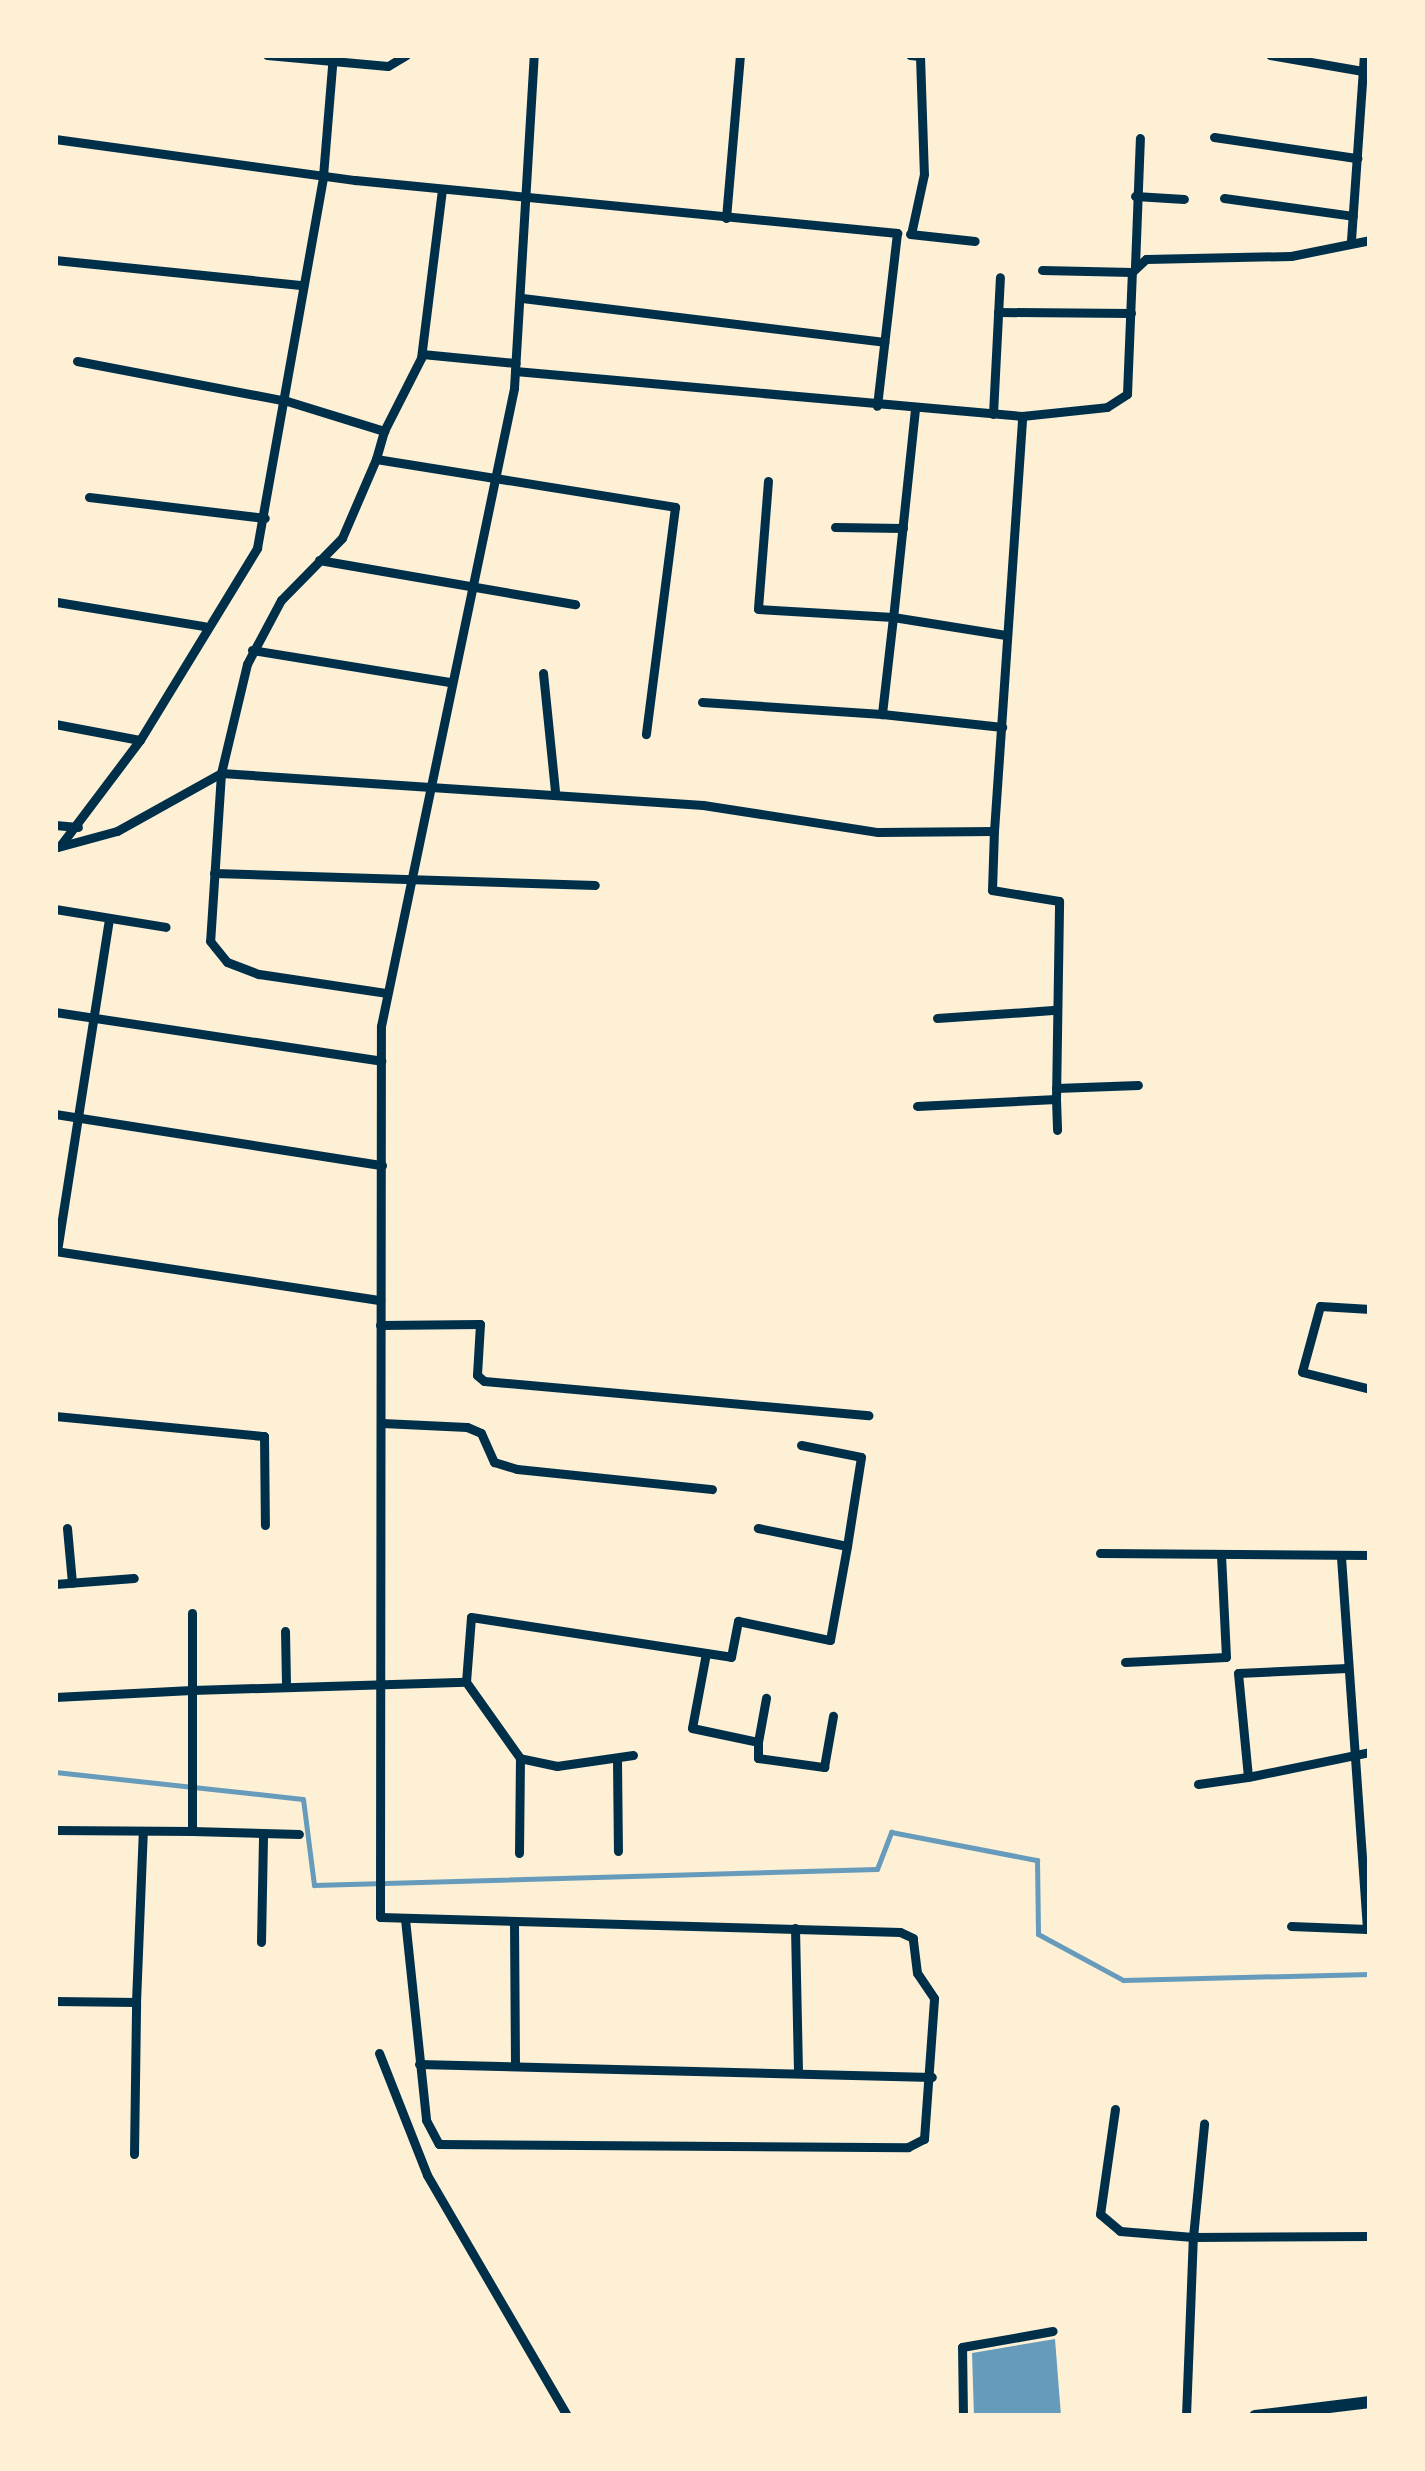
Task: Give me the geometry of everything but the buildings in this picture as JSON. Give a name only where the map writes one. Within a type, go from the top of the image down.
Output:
[{"type":"main road","points":[[1255,2416],[1370,2402]]},
{"type":"street","points":[[267,55],[388,66],[406,55]]},
{"type":"street","points":[[405,1919],[426,2120],[440,2144],[918,2146],[932,2076],[934,1998],[917,1973],[913,1938],[795,1928],[380,1917],[381,1061],[386,994],[413,883],[449,682],[516,367],[534,55]]},
{"type":"street","points":[[726,218],[740,55]]},
{"type":"street","points":[[1270,55],[1363,71]]},
{"type":"street","points":[[1351,240],[1364,55]]},
{"type":"street","points":[[911,234],[924,174],[917,56]]},
{"type":"street","points":[[57,849],[78,827],[140,740],[204,626],[257,548],[287,401],[302,285],[323,176],[333,60]]},
{"type":"street","points":[[1214,137],[1357,158]]},
{"type":"street","points":[[55,138],[323,176],[974,241]]},
{"type":"street","points":[[422,354],[877,406],[1022,416],[1122,400],[1131,313],[1140,138]]},
{"type":"street","points":[[386,994],[227,962],[210,940],[214,873],[221,773],[252,650],[320,560],[342,538],[384,431],[422,354],[442,189]]},
{"type":"street","points":[[1135,196],[1184,198]]},
{"type":"street","points":[[1224,198],[1353,216]]},
{"type":"street","points":[[877,406],[897,233]]},
{"type":"street","points":[[1042,270],[1133,269],[1291,256],[1351,240],[1370,240]]},
{"type":"street","points":[[55,260],[302,285]]},
{"type":"street","points":[[993,414],[1000,277]]},
{"type":"street","points":[[522,298],[884,342]]},
{"type":"street","points":[[998,312],[1131,313]]},
{"type":"street","points":[[77,361],[287,401],[384,431]]},
{"type":"street","points":[[882,714],[916,409]]},
{"type":"street","points":[[1022,416],[992,890],[1059,901],[1054,1010],[1057,1130]]},
{"type":"street","points":[[376,459],[678,510],[646,734]]},
{"type":"street","points":[[768,481],[758,609],[893,616],[1006,635]]},
{"type":"street","points":[[89,497],[265,518]]},
{"type":"street","points":[[836,527],[903,528]]},
{"type":"street","points":[[320,560],[576,604]]},
{"type":"street","points":[[56,602],[204,626]]},
{"type":"street","points":[[252,650],[449,682]]},
{"type":"street","points":[[543,674],[554,792]]},
{"type":"street","points":[[702,702],[1002,727]]},
{"type":"street","points":[[55,724],[140,740]]},
{"type":"street","points":[[57,849],[118,832],[221,773],[554,792],[878,832],[994,831]]},
{"type":"street","points":[[55,825],[78,827]]},
{"type":"street","points":[[214,873],[413,883],[596,885]]},
{"type":"street","points":[[55,909],[166,927]]},
{"type":"street","points":[[109,918],[56,1251],[380,1300]]},
{"type":"street","points":[[937,1018],[1054,1010]]},
{"type":"street","points":[[55,1012],[381,1061]]},
{"type":"street","points":[[917,1106],[1138,1085]]},
{"type":"street","points":[[55,1114],[382,1166]]},
{"type":"street","points":[[1370,1309],[1320,1306],[1302,1372],[1370,1390]]},
{"type":"street","points":[[380,1325],[480,1324],[476,1375],[484,1382],[868,1415]]},
{"type":"street","points":[[55,1416],[264,1436],[265,1524]]},
{"type":"street","points":[[382,1423],[467,1427],[480,1433],[494,1462],[517,1469],[712,1488]]},
{"type":"street","points":[[520,1853],[520,1758],[466,1682],[471,1617],[731,1657],[738,1621],[830,1640],[861,1457],[801,1445]]},
{"type":"street","points":[[67,1528],[72,1583]]},
{"type":"street","points":[[758,1528],[847,1546]]},
{"type":"street","points":[[1100,1553],[1370,1555]]},
{"type":"street","points":[[1125,1662],[1226,1657],[1221,1554]]},
{"type":"street","points":[[1290,1926],[1367,1929],[1341,1556]]},
{"type":"street","points":[[55,1584],[134,1578]]},
{"type":"street","points":[[192,1613],[192,1831]]},
{"type":"street","points":[[285,1631],[286,1682]]},
{"type":"street","points":[[706,1653],[692,1728],[758,1742]]},
{"type":"street","points":[[1248,1777],[1238,1673],[1347,1668]]},
{"type":"street","points":[[55,1697],[286,1682],[466,1682]]},
{"type":"street","points":[[766,1698],[758,1758],[824,1767],[832,1716]]},
{"type":"street","points":[[1198,1784],[1370,1752]]},
{"type":"street","points":[[520,1758],[616,1760],[633,1755]]},
{"type":"street","points":[[616,1760],[618,1850]]},
{"type":"street","points":[[55,1830],[298,1834]]},
{"type":"street","points":[[134,2154],[142,1831]]},
{"type":"street","points":[[260,1942],[262,1833]]},
{"type":"street","points":[[514,1922],[516,2066]]},
{"type":"street","points":[[795,1928],[798,2073]]},
{"type":"street","points":[[55,2001],[136,2002]]},
{"type":"street","points":[[378,2053],[427,2175],[567,2416]]},
{"type":"street","points":[[420,2064],[932,2076]]},
{"type":"street","points":[[1114,2109],[1103,2221],[1193,2237],[1370,2236]]},
{"type":"street","points":[[1186,2416],[1193,2237],[1204,2124]]},
{"type":"street","points":[[963,2416],[962,2347],[1053,2331]]},
{"type":"water","points":[[1055,2339],[1061,2416],[974,2416],[972,2353]]},
{"type":"waterway","points":[[55,1772],[303,1799],[314,1885],[877,1869],[891,1832],[1037,1860],[1038,1934],[1123,1980],[1370,1974]]}]
